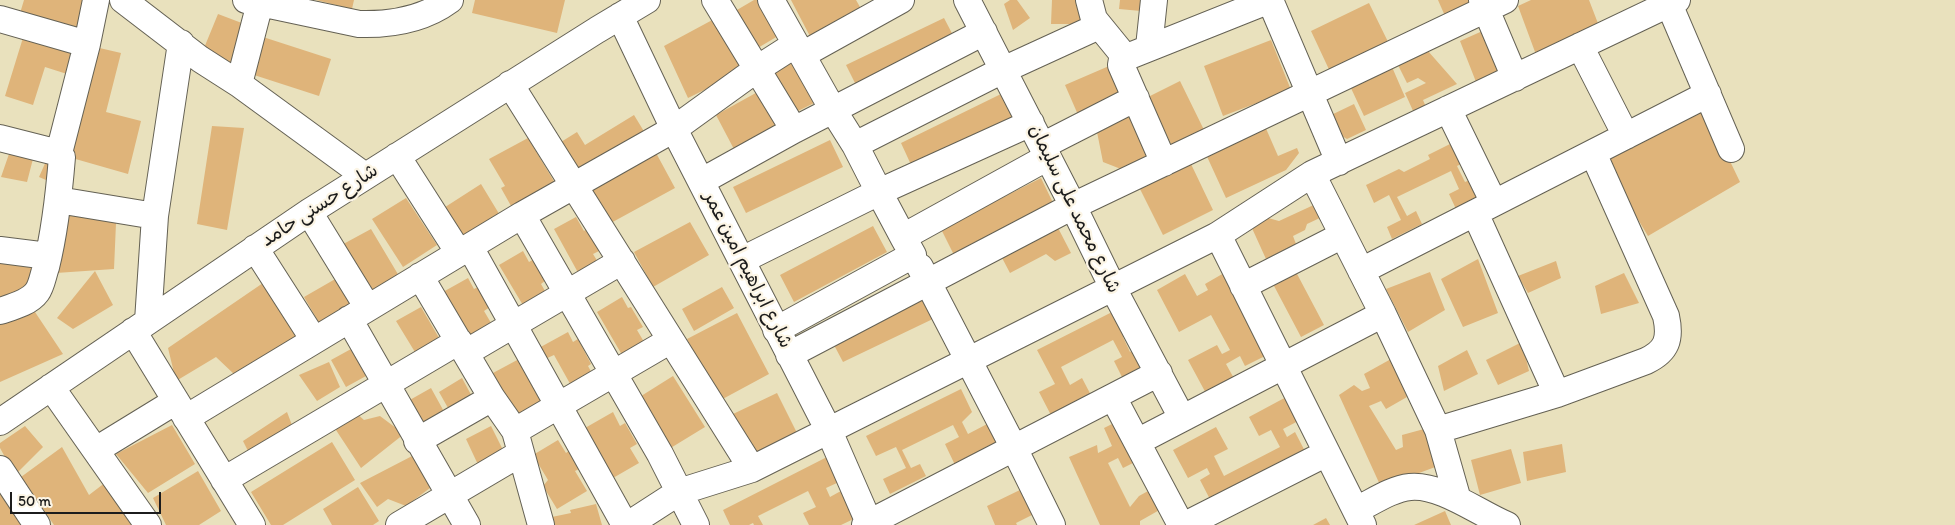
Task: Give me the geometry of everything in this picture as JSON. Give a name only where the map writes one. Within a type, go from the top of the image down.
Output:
[{"type":"street","points":[[0,312],[24,302],[38,292],[48,256],[58,200],[62,157],[59,153],[96,0]]},
{"type":"street","points":[[123,0],[200,59],[239,84],[365,176]]},
{"type":"street","points":[[239,84],[253,2],[359,24],[386,25],[410,20],[441,7],[450,0]]},
{"type":"street","name":"شارع حسنى حامد","points":[[0,422],[308,212],[597,30],[612,8],[647,0]]},
{"type":"street","points":[[715,0],[794,130]]},
{"type":"street","points":[[771,0],[855,145],[878,192],[929,282],[1052,525]]},
{"type":"street","points":[[96,450],[181,409],[314,340],[522,215],[674,129],[757,68],[799,49],[868,8],[901,0]]},
{"type":"street","name":"شارع محمد على سليمان","points":[[967,0],[1031,122],[1113,288],[1182,418]]},
{"type":"street","points":[[1089,0],[1091,11],[1099,26],[1125,57]]},
{"type":"street","points":[[1149,47],[1154,0]]},
{"type":"street","points":[[1164,163],[1120,64],[1122,59],[1270,0],[1339,162]]},
{"type":"street","points":[[790,355],[1073,206],[1310,93],[1491,3],[1515,78]]},
{"type":"street","points":[[397,156],[464,250],[514,325],[626,525],[679,492],[752,469],[829,431],[1218,235],[1312,174],[1515,78],[1665,3],[1708,94],[1731,149]]},
{"type":"street","name":"شارع ابراهيم امين عمر","points":[[612,8],[829,431],[868,524]]},
{"type":"street","points":[[0,18],[86,44]]},
{"type":"street","points":[[855,145],[1004,70],[1099,26]]},
{"type":"street","points":[[702,181],[794,130],[984,32]]},
{"type":"street","points":[[180,43],[140,326],[181,409],[252,525]]},
{"type":"street","points":[[1580,46],[1626,136]]},
{"type":"street","points":[[510,84],[752,469]]},
{"type":"street","points":[[1361,271],[1708,94]]},
{"type":"street","points":[[776,330],[908,246],[1045,151],[1136,98]]},
{"type":"street","points":[[1448,109],[1557,394]]},
{"type":"street","points":[[742,260],[878,192],[1031,122]]},
{"type":"street","points":[[0,138],[59,153]]},
{"type":"street","points":[[1438,430],[1557,394],[1658,356],[1667,338],[1666,316],[1593,153]]},
{"type":"street","points":[[1312,174],[1383,314],[1438,430],[1458,500]]},
{"type":"street","points":[[58,200],[155,216]]},
{"type":"street","points":[[308,212],[358,313],[386,384],[467,525]]},
{"type":"street","points":[[522,215],[612,374],[660,454],[696,525]]},
{"type":"street","points":[[1218,235],[1360,518],[1395,491],[1410,487],[1424,488],[1458,500],[1507,525]]},
{"type":"street","points":[[1243,286],[1343,235]]},
{"type":"street","points":[[256,248],[314,340]]},
{"type":"street","points":[[0,250],[48,256]]},
{"type":"street","points":[[224,480],[386,384],[514,325],[622,261]]},
{"type":"street","points":[[420,276],[518,442],[541,525]]},
{"type":"street","points":[[1137,442],[1383,314]]},
{"type":"street","points":[[398,525],[449,495],[518,442],[559,406],[671,340]]},
{"type":"street","points":[[868,524],[1159,374]]},
{"type":"street","points":[[51,387],[148,525]]},
{"type":"street","points":[[1113,397],[1181,525]]},
{"type":"street","points":[[418,441],[492,398]]},
{"type":"street","points":[[1185,525],[1226,516],[1327,453]]},
{"type":"street","points":[[0,469],[37,525]]},
{"type":"building","points":[[24,0],[92,0],[81,38],[18,20]]},
{"type":"building","points":[[316,0],[354,0],[352,9]]},
{"type":"building","points":[[475,0],[565,0],[557,33],[472,13]]},
{"type":"building","points":[[754,0],[760,0],[778,36],[751,52],[730,14]]},
{"type":"building","points":[[791,0],[856,0],[864,14],[813,42]]},
{"type":"building","points":[[1010,0],[1017,0],[1030,18],[1013,30],[1004,4]]},
{"type":"building","points":[[1052,0],[1086,0],[1086,24],[1051,24]]},
{"type":"building","points":[[1120,0],[1142,0],[1141,11],[1119,9]]},
{"type":"building","points":[[1438,0],[1475,0],[1445,16]]},
{"type":"building","points":[[1531,0],[1589,0],[1599,26],[1538,60],[1518,6]]},
{"type":"building","points":[[1369,3],[1392,50],[1333,78],[1311,31]]},
{"type":"building","points":[[218,14],[247,25],[229,70],[202,53]]},
{"type":"building","points":[[716,18],[743,71],[688,98],[664,46]]},
{"type":"building","points":[[944,18],[956,41],[858,89],[846,65]]},
{"type":"building","points":[[26,28],[77,45],[67,74],[45,67],[33,105],[5,96]]},
{"type":"building","points":[[1487,29],[1505,75],[1478,87],[1460,41]]},
{"type":"building","points":[[263,37],[331,59],[319,96],[251,74]]},
{"type":"building","points":[[1271,40],[1291,90],[1223,116],[1204,66]]},
{"type":"building","points":[[91,46],[121,53],[106,112],[141,121],[128,174],[65,156]]},
{"type":"building","points":[[1428,51],[1457,84],[1423,100],[1426,107],[1414,113],[1405,93],[1426,83],[1418,78],[1407,83],[1398,65]]},
{"type":"building","points":[[787,57],[816,102],[790,115],[763,70]]},
{"type":"building","points":[[1116,63],[1130,95],[1079,117],[1065,85]]},
{"type":"building","points":[[1392,67],[1405,97],[1364,116],[1350,86]]},
{"type":"building","points":[[1180,81],[1205,132],[1173,148],[1148,97]]},
{"type":"building","points":[[763,89],[787,128],[736,153],[716,115]]},
{"type":"building","points":[[1001,94],[1013,119],[913,169],[901,143]]},
{"type":"building","points":[[1354,104],[1366,130],[1347,139],[1333,131],[1327,117]]},
{"type":"building","points":[[1704,107],[1740,182],[1648,236],[1625,198],[1610,158]]},
{"type":"building","points":[[1132,114],[1153,156],[1126,171],[1103,162],[1097,132]]},
{"type":"building","points":[[634,115],[648,138],[582,177],[561,142],[577,132],[585,145]]},
{"type":"building","points":[[1264,124],[1278,156],[1297,148],[1299,153],[1286,170],[1226,198],[1204,150]]},
{"type":"building","points":[[212,126],[244,128],[227,230],[197,224]]},
{"type":"building","points":[[528,138],[558,188],[515,213],[501,188],[505,186],[489,159]]},
{"type":"building","points":[[830,140],[843,167],[746,213],[733,187]]},
{"type":"building","points":[[1456,141],[1465,162],[1457,166],[1465,182],[1477,177],[1485,195],[1456,209],[1449,194],[1459,189],[1451,171],[1397,197],[1407,216],[1416,211],[1422,224],[1392,239],[1387,227],[1401,220],[1389,195],[1374,203],[1366,185],[1399,169],[1404,172],[1430,159],[1428,155]]},
{"type":"building","points":[[655,151],[675,188],[609,224],[589,187]]},
{"type":"building","points":[[9,154],[34,155],[27,182],[1,177]]},
{"type":"building","points":[[47,159],[53,183],[39,177]]},
{"type":"building","points":[[1191,164],[1213,210],[1163,235],[1140,189]]},
{"type":"building","points":[[1041,178],[1056,209],[956,259],[941,229]]},
{"type":"building","points":[[481,184],[501,217],[459,243],[439,211]]},
{"type":"building","points":[[406,198],[437,245],[403,267],[372,219]]},
{"type":"building","points":[[1318,203],[1324,216],[1307,224],[1305,230],[1293,236],[1296,244],[1266,259],[1251,226],[1268,218],[1279,221]]},
{"type":"building","points":[[65,212],[116,223],[114,269],[56,273]]},
{"type":"building","points":[[576,217],[584,231],[587,229],[599,251],[593,254],[601,267],[581,278],[554,229]]},
{"type":"building","points":[[690,222],[709,255],[653,287],[634,252]]},
{"type":"building","points":[[1056,224],[1071,253],[1055,261],[1046,254],[1010,273],[1000,254]]},
{"type":"building","points":[[873,226],[887,252],[794,302],[780,275]]},
{"type":"building","points":[[371,229],[399,276],[366,297],[336,248]]},
{"type":"building","points":[[523,251],[529,262],[534,259],[546,280],[541,284],[549,298],[527,312],[499,265]]},
{"type":"building","points":[[1478,259],[1498,313],[1463,327],[1441,279]]},
{"type":"building","points":[[1556,261],[1561,278],[1528,293],[1518,276]]},
{"type":"building","points":[[0,262],[35,265],[30,289],[0,301]]},
{"type":"building","points":[[95,271],[113,305],[73,329],[57,318]]},
{"type":"building","points":[[1296,272],[1324,325],[1301,337],[1273,284]]},
{"type":"building","points":[[1430,272],[1445,310],[1408,332],[1386,289]]},
{"type":"building","points":[[1224,273],[1267,355],[1245,366],[1240,356],[1226,364],[1236,382],[1208,397],[1188,360],[1217,345],[1222,354],[1230,350],[1211,315],[1179,332],[1157,290],[1185,274],[1197,296],[1208,290],[1205,284]]},
{"type":"building","points":[[1624,273],[1639,303],[1601,314],[1595,286]]},
{"type":"building","points":[[337,278],[356,309],[321,326],[304,297]]},
{"type":"building","points":[[468,278],[474,289],[478,287],[490,307],[484,311],[494,328],[472,341],[443,292]]},
{"type":"building","points":[[263,283],[300,341],[235,375],[216,357],[176,381],[168,348]]},
{"type":"building","points":[[722,287],[734,308],[694,331],[682,309]]},
{"type":"building","points":[[926,296],[937,317],[843,362],[834,345]]},
{"type":"building","points":[[622,297],[628,308],[631,307],[643,327],[637,330],[647,347],[625,360],[597,312]]},
{"type":"building","points":[[421,307],[442,343],[418,357],[396,321]]},
{"type":"building","points":[[1120,308],[1132,332],[1123,337],[1130,352],[1140,347],[1149,366],[1123,379],[1114,361],[1122,357],[1113,340],[1061,367],[1070,385],[1082,378],[1093,399],[1053,419],[1039,392],[1055,384],[1037,350]]},
{"type":"building","points":[[33,309],[63,354],[0,382],[0,324]]},
{"type":"building","points":[[737,313],[769,374],[719,401],[687,339]]},
{"type":"building","points":[[568,332],[573,342],[578,339],[591,364],[588,366],[594,377],[573,389],[554,355],[543,360],[537,349]]},
{"type":"building","points":[[1522,342],[1529,371],[1498,385],[1486,360]]},
{"type":"building","points":[[351,349],[366,376],[346,387],[331,360]]},
{"type":"building","points":[[1467,350],[1478,374],[1444,391],[1438,366]]},
{"type":"building","points":[[519,359],[545,405],[519,420],[493,373]]},
{"type":"building","points":[[1391,359],[1407,397],[1386,409],[1381,401],[1369,406],[1396,450],[1403,447],[1402,435],[1424,429],[1438,466],[1381,487],[1339,395],[1354,385],[1362,391],[1370,388],[1364,374]]},
{"type":"building","points":[[329,362],[340,387],[317,401],[299,375]]},
{"type":"building","points":[[673,376],[705,427],[669,449],[638,398]]},
{"type":"building","points":[[462,378],[475,402],[452,415],[439,392]]},
{"type":"building","points":[[431,388],[447,417],[424,430],[408,401]]},
{"type":"building","points":[[961,389],[972,412],[962,422],[968,434],[991,422],[1001,442],[955,465],[945,444],[959,437],[953,425],[902,450],[911,468],[920,464],[926,476],[890,494],[883,479],[906,468],[896,447],[876,456],[866,436]]},
{"type":"building","points":[[777,393],[799,437],[753,459],[733,414]]},
{"type":"building","points":[[1290,395],[1302,419],[1283,429],[1287,437],[1295,432],[1309,459],[1214,507],[1200,480],[1210,474],[1207,468],[1188,478],[1173,450],[1216,427],[1228,449],[1214,456],[1224,476],[1280,447],[1271,430],[1259,436],[1249,417]]},
{"type":"building","points":[[354,411],[364,420],[380,416],[404,434],[361,468],[334,427]]},
{"type":"building","points":[[287,412],[295,433],[252,459],[243,441]]},
{"type":"building","points":[[613,412],[620,426],[625,423],[637,444],[630,448],[639,463],[613,478],[585,428]]},
{"type":"building","points":[[1122,419],[1141,459],[1123,468],[1118,458],[1108,463],[1130,507],[1139,496],[1168,480],[1179,499],[1140,521],[1140,525],[1100,525],[1069,457],[1097,445],[1098,453],[1112,446],[1104,428]]},
{"type":"building","points":[[172,425],[195,464],[148,493],[116,454]]},
{"type":"building","points":[[25,426],[43,447],[15,475],[0,448],[0,443]]},
{"type":"building","points":[[491,426],[507,458],[481,471],[466,439]]},
{"type":"building","points":[[558,440],[566,453],[570,450],[581,468],[575,471],[587,491],[557,509],[543,486],[548,480],[533,455]]},
{"type":"building","points":[[332,442],[355,480],[283,525],[271,525],[251,492]]},
{"type":"building","points":[[1562,444],[1566,472],[1527,481],[1523,452]]},
{"type":"building","points":[[62,447],[89,495],[106,482],[133,525],[54,525],[21,477]]},
{"type":"building","points":[[1511,449],[1521,483],[1480,495],[1471,460]]},
{"type":"building","points":[[416,454],[434,485],[406,506],[388,499],[377,507],[360,483]]},
{"type":"building","points":[[827,457],[839,482],[826,488],[830,497],[848,487],[862,515],[841,525],[809,525],[803,513],[816,507],[808,491],[758,516],[763,525],[754,525],[753,523],[749,525],[730,525],[723,510]]},
{"type":"building","points":[[198,471],[221,511],[199,525],[166,525],[153,498]]},
{"type":"building","points":[[358,487],[379,521],[373,525],[332,525],[323,509]]},
{"type":"building","points":[[1024,488],[1036,513],[1016,523],[1017,525],[995,525],[987,506]]},
{"type":"building","points":[[0,494],[21,525],[0,525]]},
{"type":"building","points":[[596,504],[602,525],[548,525],[547,518],[571,513],[570,510]]},
{"type":"building","points":[[1445,511],[1451,525],[1414,525]]},
{"type":"building","points":[[1326,518],[1330,525],[1313,525]]}]
